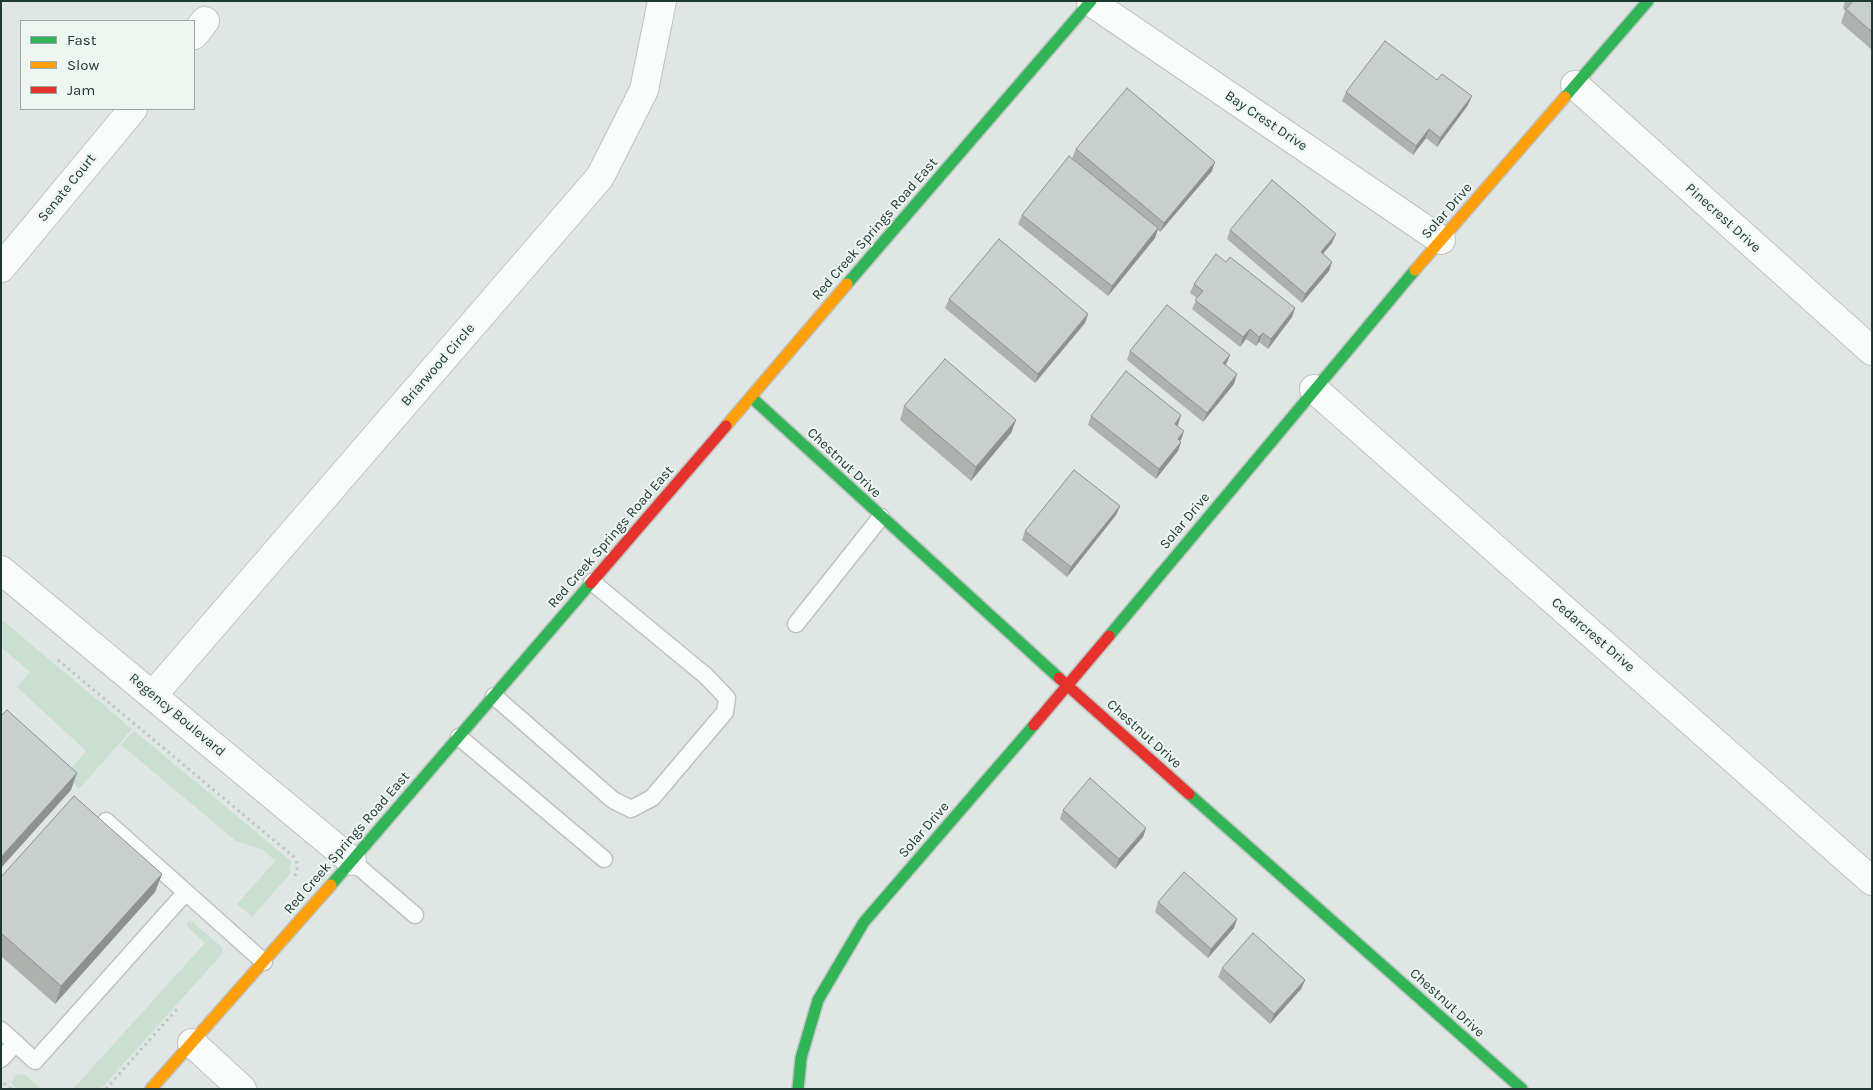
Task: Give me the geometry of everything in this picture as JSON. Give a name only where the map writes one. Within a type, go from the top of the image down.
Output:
[{"type":"street","name":"Briarwood Circle","points":[[153,696],[600,177],[644,90],[662,1]]},
{"type":"street","name":"Solar Drive","points":[[798,1089],[801,1058],[818,1000],[864,922],[1067,686],[1314,389],[1648,1]]},
{"type":"street","name":"Bay Crest Drive","points":[[1091,2],[1442,240]]},
{"type":"street","name":"Red Creek Springs Road East","points":[[151,1089],[352,861],[1091,2]]},
{"type":"street","name":"Pinecrest Drive","points":[[1575,85],[1872,351]]},
{"type":"street","name":"Senate Court","points":[[1,268],[132,110]]},
{"type":"street","name":"Cedarcrest Drive","points":[[1314,389],[1872,881]]},
{"type":"street","name":"Chestnut Drive","points":[[751,397],[881,518],[1067,686],[1522,1089]]},
{"type":"street","name":"Regency Boulevard","points":[[1,570],[352,861]]},
{"type":"street","points":[[192,1043],[242,1089]]},
{"type":"lane","points":[[796,624],[881,518]]},
{"type":"lane","points":[[494,696],[614,800],[631,808],[652,798],[725,712],[727,698],[706,676],[592,582]]},
{"type":"lane","points":[[459,737],[604,859]]},
{"type":"lane","points":[[106,821],[264,962]]},
{"type":"lane","points":[[352,861],[415,915]]},
{"type":"lane","points":[[1,1030],[36,1061],[186,892]]},
{"type":"lane","points":[[1,1058],[16,1043]]},
{"type":"path","points":[[54,656],[294,857],[297,863],[297,871],[287,887]]},
{"type":"path","points":[[106,1089],[179,1007]]},
{"type":"green space","points":[[1,619],[132,729],[79,789],[65,776],[86,751],[17,687],[30,672],[1,647]]},
{"type":"green space","points":[[134,731],[291,861],[290,874],[252,917],[237,904],[275,861],[264,850],[236,841],[121,745]]},
{"type":"green space","points":[[190,920],[223,948],[221,955],[101,1089],[73,1089],[205,943],[186,925]]},
{"type":"green space","points":[[17,1074],[25,1075],[41,1089],[18,1089],[11,1083]]},
{"type":"building","points":[[1853,1],[1872,1],[1872,32],[1846,9]]},
{"type":"building","points":[[1385,41],[1437,80],[1442,74],[1472,96],[1440,138],[1429,129],[1416,146],[1346,92]]},
{"type":"building","points":[[1127,88],[1215,162],[1164,223],[1076,149]]},
{"type":"building","points":[[1069,156],[1158,228],[1112,286],[1022,215]]},
{"type":"building","points":[[1272,180],[1336,234],[1321,252],[1332,262],[1305,294],[1230,230]]},
{"type":"building","points":[[999,239],[1088,314],[1038,374],[949,299]]},
{"type":"building","points":[[1216,254],[1226,262],[1230,257],[1295,308],[1271,339],[1263,333],[1259,337],[1250,329],[1243,337],[1195,300],[1203,291],[1194,284]]},
{"type":"building","points":[[1167,305],[1230,355],[1223,363],[1237,374],[1207,413],[1130,351]]},
{"type":"building","points":[[945,359],[1016,420],[976,467],[904,406]]},
{"type":"building","points":[[1126,371],[1181,415],[1175,424],[1184,431],[1178,439],[1181,442],[1159,469],[1091,416]]},
{"type":"building","points":[[1074,470],[1120,506],[1071,567],[1025,531]]},
{"type":"building","points":[[7,710],[77,773],[1,857],[1,716]]},
{"type":"building","points":[[1090,778],[1146,828],[1119,859],[1063,810]]},
{"type":"building","points":[[74,796],[162,874],[61,986],[1,933],[1,877]]},
{"type":"building","points":[[1184,872],[1237,919],[1211,949],[1158,902]]},
{"type":"building","points":[[1253,933],[1305,980],[1274,1014],[1222,968]]},
{"type":"traffic: fast","points":[[847,284],[1091,1]]},
{"type":"traffic: fast","points":[[1565,97],[1648,1]]},
{"type":"traffic: fast","points":[[1109,636],[1415,270]]},
{"type":"traffic: fast","points":[[751,397],[1059,678]]},
{"type":"traffic: fast","points":[[331,885],[591,583]]},
{"type":"traffic: fast","points":[[798,1089],[801,1058],[818,1000],[864,922],[1034,725]]},
{"type":"traffic: fast","points":[[1189,794],[1522,1089]]},
{"type":"traffic: slow","points":[[1415,270],[1565,97]]},
{"type":"traffic: slow","points":[[726,426],[847,284]]},
{"type":"traffic: slow","points":[[151,1089],[331,885]]},
{"type":"traffic: jam","points":[[591,583],[726,426]]},
{"type":"traffic: jam","points":[[1034,725],[1109,636]]},
{"type":"traffic: jam","points":[[1059,678],[1189,794]]}]
